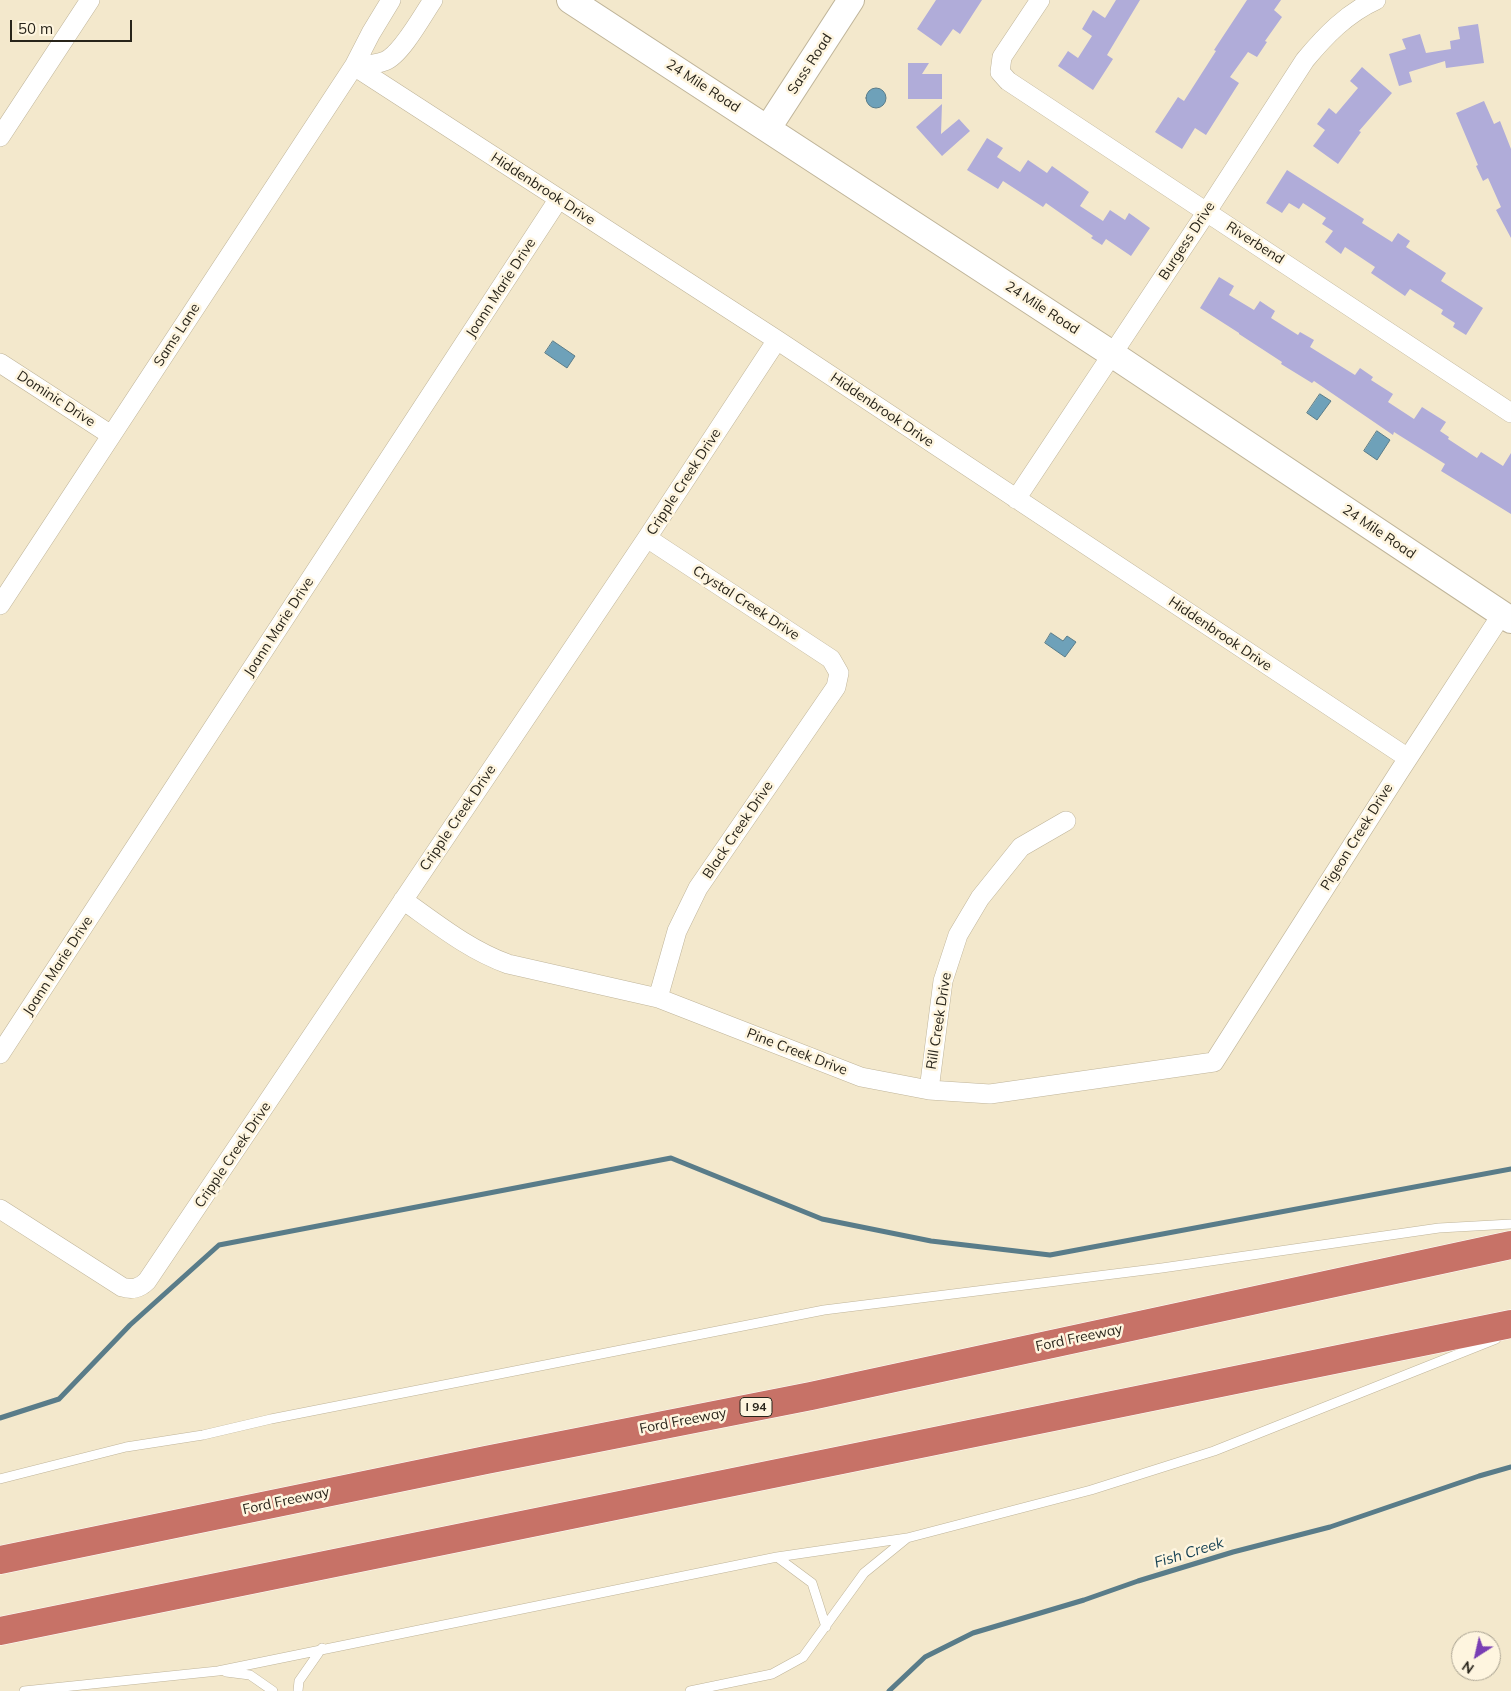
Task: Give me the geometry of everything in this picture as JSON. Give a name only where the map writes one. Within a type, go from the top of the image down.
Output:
[{"type":"highway","name":"Ford Freeway","points":[[0,1560],[486,1460],[821,1394],[1511,1245]]},
{"type":"highway","points":[[0,1631],[1506,1330]]},
{"type":"street","points":[[0,137],[90,0]]},
{"type":"street","name":"Sams Lane","points":[[0,605],[354,66],[391,0]]},
{"type":"street","points":[[354,66],[386,61],[396,55],[433,0]]},
{"type":"street","name":"24 Mile Road","points":[[570,0],[1112,354],[1506,617]]},
{"type":"street","name":"Sass Road","points":[[768,128],[852,0]]},
{"type":"street","name":"Riverbend","points":[[1040,0],[1002,57],[1000,72],[1008,81],[1511,413]]},
{"type":"street","name":"Burgess Drive","points":[[1016,499],[1305,60],[1316,46],[1340,23],[1364,5],[1376,0]]},
{"type":"street","name":"Hiddenbrook Drive","points":[[354,66],[558,200],[777,340],[1408,758]]},
{"type":"street","name":"Joann Marie Drive","points":[[0,1054],[558,200]]},
{"type":"street","name":"Cripple Creek Drive","points":[[0,1209],[122,1287],[132,1289],[149,1280],[647,538],[777,340]]},
{"type":"street","name":"Dominic Drive","points":[[0,363],[112,435]]},
{"type":"street","name":"Crystal Creek Drive","points":[[647,538],[831,659],[839,673]]},
{"type":"street","name":"Pigeon Creek Drive","points":[[1214,1062],[1408,758],[1506,617]]},
{"type":"street","name":"Black Creek Drive","points":[[658,998],[677,931],[689,903],[711,867],[836,687],[839,673]]},
{"type":"street","name":"Rill Creek Drive","points":[[929,1090],[943,981],[958,935],[980,898],[1021,846],[1066,821]]},
{"type":"street","name":"Pine Creek Drive","points":[[404,900],[467,944],[495,960],[658,998],[861,1077],[929,1090],[990,1094],[1214,1062]]},
{"type":"lane","points":[[0,1479],[126,1447],[203,1435],[281,1417],[824,1310],[1162,1268],[1439,1228],[1511,1224]]},
{"type":"lane","points":[[24,1691],[218,1670],[777,1556],[907,1538],[1091,1490],[1214,1451],[1506,1330]]},
{"type":"lane","points":[[690,1691],[772,1674],[803,1658],[864,1574],[907,1538]]},
{"type":"lane","points":[[777,1556],[812,1583],[826,1627]]},
{"type":"lane","points":[[298,1691],[299,1681],[322,1648]]},
{"type":"lane","points":[[218,1670],[250,1675],[273,1691]]},
{"type":"water","points":[[876,88],[883,91],[886,98],[883,105],[876,108],[869,105],[866,98],[869,91]]},
{"type":"water","points":[[553,341],[575,356],[567,368],[545,353]]},
{"type":"water","points":[[1320,394],[1331,401],[1317,420],[1307,413]]},
{"type":"water","points":[[1377,431],[1390,440],[1377,460],[1364,451]]},
{"type":"water","points":[[1051,633],[1063,641],[1067,636],[1076,642],[1065,657],[1045,643]]},
{"type":"building","points":[[936,0],[982,0],[960,34],[953,29],[941,46],[917,29]]},
{"type":"building","points":[[1116,0],[1140,0],[1107,55],[1113,59],[1093,90],[1058,66],[1068,51],[1078,58],[1092,36],[1082,29],[1093,10],[1105,18]]},
{"type":"building","points":[[1247,0],[1281,0],[1274,10],[1282,17],[1265,41],[1267,42],[1257,57],[1248,52],[1230,77],[1239,83],[1206,135],[1195,128],[1182,149],[1155,132],[1178,97],[1184,101],[1216,51],[1214,50]]},
{"type":"building","points":[[1478,24],[1484,63],[1446,68],[1445,61],[1409,72],[1412,82],[1399,86],[1389,54],[1406,49],[1402,39],[1420,34],[1426,53],[1451,49],[1450,41],[1460,39],[1458,27]]},
{"type":"building","points":[[908,63],[929,63],[922,74],[942,74],[942,99],[908,99]]},
{"type":"building","points":[[1362,67],[1392,93],[1359,131],[1361,132],[1338,164],[1313,146],[1325,130],[1317,124],[1329,108],[1336,114],[1358,88],[1350,81]]},
{"type":"building","points":[[1484,101],[1494,124],[1500,121],[1511,149],[1511,238],[1496,210],[1501,207],[1488,178],[1483,181],[1456,113]]},
{"type":"building","points":[[942,104],[941,134],[959,119],[970,131],[942,156],[916,127]]},
{"type":"building","points":[[987,138],[1003,148],[997,157],[1020,172],[1028,160],[1047,173],[1052,166],[1089,192],[1080,206],[1103,221],[1110,210],[1125,220],[1129,213],[1150,228],[1131,256],[1106,239],[1102,245],[1091,238],[1093,236],[1046,203],[1043,207],[1003,181],[998,189],[967,170]]},
{"type":"building","points":[[1287,170],[1364,219],[1362,223],[1392,242],[1398,233],[1410,241],[1406,247],[1446,273],[1441,281],[1483,308],[1466,335],[1453,327],[1455,323],[1441,314],[1443,310],[1410,289],[1405,296],[1371,273],[1375,267],[1345,247],[1341,254],[1325,242],[1333,231],[1322,224],[1326,218],[1303,203],[1299,209],[1289,203],[1282,213],[1266,203]]},
{"type":"building","points":[[1219,277],[1234,286],[1229,295],[1254,310],[1260,301],[1275,311],[1271,318],[1298,335],[1300,332],[1314,340],[1310,347],[1355,375],[1360,368],[1373,377],[1371,380],[1393,394],[1388,402],[1414,419],[1422,407],[1446,422],[1440,431],[1449,437],[1448,439],[1477,458],[1481,452],[1503,466],[1511,453],[1511,514],[1441,471],[1445,464],[1394,432],[1393,435],[1314,381],[1312,383],[1281,364],[1282,362],[1200,308]]},
{"type":"waterway","points":[[0,1418],[59,1399],[130,1325],[219,1245],[671,1158],[822,1219],[931,1241],[1050,1255],[1511,1169]]},
{"type":"waterway","name":"Fish Creek","points":[[889,1691],[925,1657],[973,1633],[1084,1600],[1138,1581],[1233,1552],[1330,1527],[1479,1476],[1511,1467]]}]
